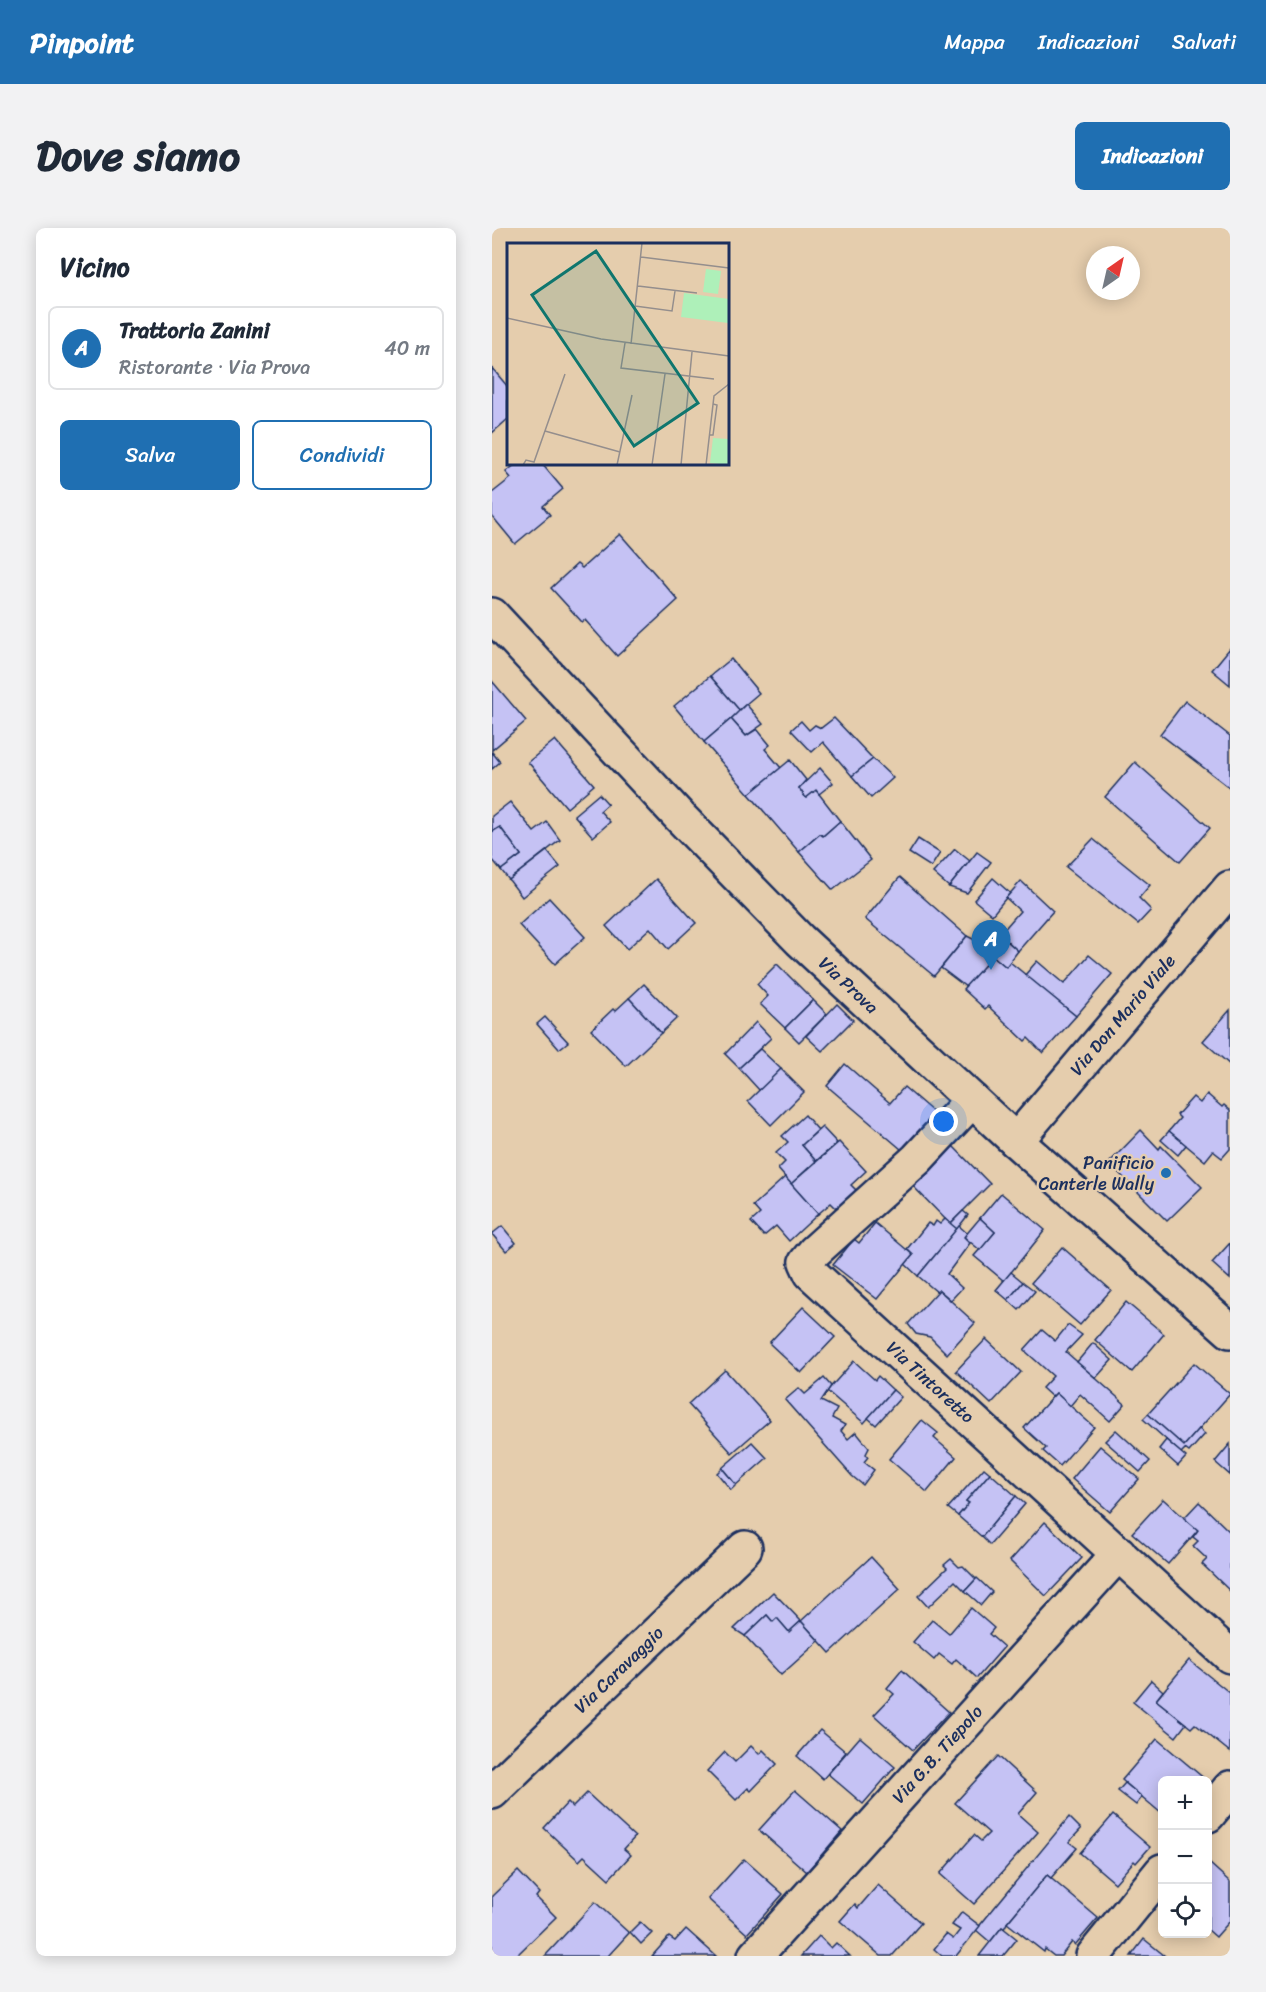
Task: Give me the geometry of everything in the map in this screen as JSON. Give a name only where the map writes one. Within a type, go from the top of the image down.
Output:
[{"type":"street","name":"Via Prova","points":[[492,615],[680,817],[800,940],[1016,1142],[1230,1331]]},
{"type":"street","name":"Via Don Mario Viale","points":[[1016,1142],[1230,888]]},
{"type":"street","name":"Via Tintoretto","points":[[972,1100],[917,1159],[814,1252],[806,1262],[811,1273],[1230,1656]]},
{"type":"street","name":"Via Caravaggio","points":[[492,1792],[745,1548]]},
{"type":"street","name":"Via G.B. Tiepolo","points":[[755,1956],[1119,1553]]},
{"type":"street","points":[[1212,1810],[1230,1788]]},
{"type":"street","points":[[1093,1956],[1158,1876]]},
{"type":"building","points":[[492,368],[507,386],[507,420],[492,433]]},
{"type":"building","points":[[515,465],[543,465],[563,489],[543,506],[550,515],[515,544],[492,516],[492,493],[511,478],[506,472]]},
{"type":"building","points":[[620,534],[678,600],[617,656],[585,620],[582,622],[551,588],[577,564],[582,568]]},
{"type":"building","points":[[1230,648],[1230,685],[1212,670]]},
{"type":"building","points":[[731,659],[759,693],[739,710],[710,676]]},
{"type":"building","points":[[710,676],[740,711],[704,742],[674,706]]},
{"type":"building","points":[[492,681],[526,721],[492,750]]},
{"type":"building","points":[[1185,701],[1230,736],[1230,788],[1160,734]]},
{"type":"building","points":[[746,704],[763,724],[746,736],[731,719]]},
{"type":"building","points":[[834,718],[873,759],[852,776],[823,742],[812,752],[791,730],[801,721],[809,730],[815,725],[821,728]]},
{"type":"building","points":[[731,719],[746,736],[757,729],[770,745],[765,749],[781,768],[749,794],[704,742]]},
{"type":"building","points":[[555,740],[594,785],[567,808],[528,762]]},
{"type":"building","points":[[492,752],[500,762],[492,769]]},
{"type":"building","points":[[873,759],[893,778],[871,798],[852,776]]},
{"type":"building","points":[[790,760],[806,780],[799,788],[806,798],[816,790],[840,821],[799,852],[749,794]]},
{"type":"building","points":[[1135,762],[1210,828],[1180,862],[1105,797]]},
{"type":"building","points":[[820,768],[833,783],[819,794],[816,790],[806,798],[799,788]]},
{"type":"building","points":[[599,794],[608,804],[600,811],[610,822],[593,837],[574,815]]},
{"type":"building","points":[[510,802],[534,832],[547,822],[560,840],[509,880],[501,870],[521,855],[500,827],[492,832],[492,816]]},
{"type":"building","points":[[840,821],[871,860],[833,890],[799,852]]},
{"type":"building","points":[[500,827],[521,855],[501,870],[492,859],[492,832]]},
{"type":"building","points":[[918,839],[940,853],[931,867],[909,853]]},
{"type":"building","points":[[1093,839],[1150,885],[1139,898],[1151,910],[1138,924],[1066,867]]},
{"type":"building","points":[[955,849],[970,861],[949,887],[933,873]]},
{"type":"building","points":[[547,851],[560,867],[522,897],[509,880]]},
{"type":"building","points":[[977,852],[991,862],[967,893],[949,887]]},
{"type":"building","points":[[900,877],[967,936],[934,976],[865,919]]},
{"type":"building","points":[[993,878],[1010,893],[992,915],[974,900]]},
{"type":"building","points":[[656,879],[696,923],[668,949],[650,928],[627,949],[606,926]]},
{"type":"building","points":[[1021,881],[1053,911],[1018,951],[1000,934],[1020,911],[1006,898]]},
{"type":"building","points":[[549,898],[585,937],[555,964],[519,925]]},
{"type":"building","points":[[987,923],[1018,951],[1006,967],[993,956],[966,987],[941,968],[967,936],[975,940]]},
{"type":"building","points":[[1089,955],[1112,974],[1076,1016],[1025,975],[1037,961],[1064,984]]},
{"type":"building","points":[[993,956],[1006,967],[1010,962],[1076,1016],[1043,1053],[1028,1038],[1025,1041],[988,1006],[985,1009],[963,989]]},
{"type":"building","points":[[777,964],[813,1000],[785,1028],[760,1004],[768,996],[757,984]]},
{"type":"building","points":[[644,984],[677,1018],[661,1033],[629,998]]},
{"type":"building","points":[[629,998],[661,1033],[626,1066],[591,1030],[613,1009],[615,1011]]},
{"type":"building","points":[[813,1000],[827,1014],[799,1042],[785,1028]]},
{"type":"building","points":[[837,1004],[853,1020],[822,1051],[806,1036]]},
{"type":"building","points":[[1230,1010],[1230,1065],[1203,1041]]},
{"type":"building","points":[[545,1017],[568,1042],[559,1049],[537,1024]]},
{"type":"building","points":[[756,1022],[771,1038],[739,1068],[725,1054]]},
{"type":"building","points":[[760,1049],[781,1069],[760,1091],[739,1068]]},
{"type":"building","points":[[845,1064],[890,1103],[904,1087],[940,1118],[908,1155],[827,1086]]},
{"type":"building","points":[[781,1069],[804,1092],[771,1125],[748,1101]]},
{"type":"building","points":[[1207,1094],[1222,1107],[1224,1105],[1230,1110],[1230,1149],[1222,1158],[1213,1151],[1205,1161],[1169,1131],[1180,1118],[1177,1115],[1193,1097],[1200,1103]]},
{"type":"building","points":[[805,1115],[818,1130],[802,1145],[816,1161],[791,1184],[778,1169],[785,1162],[776,1153],[788,1142],[782,1136]]},
{"type":"building","points":[[822,1127],[837,1143],[816,1161],[802,1145]]},
{"type":"building","points":[[1141,1130],[1159,1149],[1161,1146],[1202,1187],[1167,1221],[1109,1163]]},
{"type":"building","points":[[1169,1131],[1186,1145],[1178,1155],[1161,1140]]},
{"type":"building","points":[[839,1142],[866,1171],[851,1185],[858,1192],[838,1210],[831,1203],[818,1214],[791,1184]]},
{"type":"building","points":[[952,1145],[990,1184],[950,1224],[911,1184]]},
{"type":"building","points":[[785,1177],[818,1214],[789,1241],[776,1226],[764,1236],[751,1222],[760,1214],[753,1206]]},
{"type":"building","points":[[1001,1193],[1045,1230],[1004,1281],[974,1256],[995,1232],[980,1218]]},
{"type":"building","points":[[963,1211],[968,1215],[957,1229],[950,1224]]},
{"type":"building","points":[[980,1218],[995,1232],[980,1250],[964,1237]]},
{"type":"building","points":[[945,1219],[957,1229],[918,1276],[905,1264],[913,1255],[907,1249],[928,1223],[933,1226],[936,1221],[940,1224]]},
{"type":"building","points":[[875,1223],[913,1255],[877,1299],[833,1265],[854,1239],[859,1243]]},
{"type":"building","points":[[502,1226],[516,1243],[506,1251],[492,1234]]},
{"type":"building","points":[[959,1226],[967,1233],[964,1237],[970,1243],[947,1274],[962,1288],[951,1300],[918,1276]]},
{"type":"building","points":[[1230,1243],[1230,1279],[1212,1263]]},
{"type":"building","points":[[1062,1247],[1111,1290],[1080,1325],[1031,1283]]},
{"type":"building","points":[[1011,1272],[1023,1282],[1008,1300],[996,1290]]},
{"type":"building","points":[[1023,1282],[1035,1291],[1019,1310],[1008,1300]]},
{"type":"building","points":[[939,1290],[975,1323],[947,1354],[930,1337],[916,1334],[908,1324]]},
{"type":"building","points":[[1126,1302],[1164,1334],[1132,1372],[1095,1340]]},
{"type":"building","points":[[803,1307],[835,1337],[801,1373],[769,1343]]},
{"type":"building","points":[[1068,1325],[1082,1335],[1066,1352],[1125,1404],[1110,1421],[1080,1394],[1070,1406],[1056,1393],[1052,1397],[1042,1388],[1053,1376],[1024,1350],[1042,1330],[1055,1341]]},
{"type":"building","points":[[986,1339],[1021,1372],[991,1404],[956,1371]]},
{"type":"building","points":[[1093,1343],[1112,1360],[1096,1378],[1077,1362]]},
{"type":"building","points":[[854,1361],[875,1380],[878,1376],[893,1390],[864,1423],[827,1391]]},
{"type":"building","points":[[1194,1363],[1230,1394],[1184,1446],[1148,1414]]},
{"type":"building","points":[[725,1370],[770,1420],[732,1453],[688,1404]]},
{"type":"building","points":[[824,1378],[831,1386],[821,1401],[837,1409],[832,1418],[845,1425],[841,1431],[848,1439],[856,1432],[869,1448],[866,1454],[868,1457],[864,1462],[874,1470],[863,1485],[852,1476],[785,1400],[799,1388],[805,1394]]},
{"type":"building","points":[[893,1390],[901,1397],[876,1425],[868,1418]]},
{"type":"building","points":[[1056,1393],[1094,1427],[1060,1466],[1043,1451],[1046,1448],[1024,1428]]},
{"type":"building","points":[[1148,1414],[1184,1446],[1199,1429],[1205,1434],[1189,1452],[1185,1449],[1181,1453],[1143,1419]]},
{"type":"building","points":[[922,1420],[938,1433],[934,1438],[956,1457],[927,1492],[889,1459]]},
{"type":"building","points":[[1116,1430],[1150,1461],[1140,1472],[1105,1441]]},
{"type":"building","points":[[1166,1440],[1186,1457],[1178,1466],[1159,1449]]},
{"type":"building","points":[[752,1442],[767,1458],[736,1485],[722,1468]]},
{"type":"building","points":[[1230,1444],[1230,1475],[1215,1462]]},
{"type":"building","points":[[1100,1446],[1139,1479],[1110,1512],[1072,1479]]},
{"type":"building","points":[[722,1468],[736,1485],[731,1490],[717,1473]]},
{"type":"building","points":[[984,1468],[990,1473],[966,1501],[969,1503],[958,1516],[948,1508]]},
{"type":"building","points":[[990,1473],[1016,1496],[982,1537],[958,1516],[969,1503],[966,1501]]},
{"type":"building","points":[[1016,1496],[1025,1504],[990,1545],[982,1537]]},
{"type":"building","points":[[1163,1499],[1198,1530],[1168,1564],[1132,1533]]},
{"type":"building","points":[[1199,1502],[1230,1532],[1230,1591],[1202,1564],[1207,1559],[1193,1546],[1198,1541],[1193,1537],[1198,1530],[1184,1518]]},
{"type":"building","points":[[1045,1522],[1082,1558],[1046,1596],[1010,1561]]},
{"type":"building","points":[[871,1557],[900,1589],[830,1653],[801,1621]]},
{"type":"building","points":[[951,1559],[959,1567],[963,1566],[976,1579],[965,1591],[955,1581],[928,1607],[918,1596],[947,1568],[944,1565]]},
{"type":"building","points":[[977,1578],[992,1592],[981,1605],[965,1591]]},
{"type":"building","points":[[773,1592],[801,1621],[789,1632],[777,1618],[773,1622],[767,1615],[745,1636],[734,1629]]},
{"type":"building","points":[[971,1608],[994,1628],[989,1634],[1004,1647],[977,1678],[956,1659],[952,1664],[939,1654],[934,1660],[913,1642],[932,1620],[949,1634]]},
{"type":"building","points":[[767,1615],[773,1622],[777,1618],[789,1632],[801,1621],[819,1641],[781,1675],[745,1636]]},
{"type":"building","points":[[1189,1660],[1230,1693],[1230,1752],[1195,1724],[1191,1728],[1156,1700]]},
{"type":"building","points":[[902,1670],[949,1712],[913,1750],[874,1715],[894,1694],[887,1688]]},
{"type":"building","points":[[1151,1680],[1163,1691],[1156,1700],[1186,1724],[1176,1737],[1133,1702]]},
{"type":"building","points":[[820,1730],[846,1752],[823,1779],[797,1756]]},
{"type":"building","points":[[860,1737],[895,1767],[863,1804],[828,1774]]},
{"type":"building","points":[[1157,1739],[1201,1776],[1158,1776],[1158,1811],[1122,1780]]},
{"type":"building","points":[[751,1746],[759,1754],[763,1750],[777,1764],[751,1791],[748,1788],[736,1800],[707,1771],[725,1752],[735,1762]]},
{"type":"building","points":[[998,1756],[1037,1792],[1018,1814],[1038,1832],[974,1904],[940,1874],[974,1835],[981,1841],[989,1833],[955,1803]]},
{"type":"building","points":[[1125,1783],[1142,1797],[1136,1805],[1118,1791]]},
{"type":"building","points":[[795,1790],[842,1831],[807,1872],[759,1830]]},
{"type":"building","points":[[587,1793],[635,1837],[624,1849],[631,1855],[609,1879],[584,1856],[579,1861],[544,1828],[568,1802],[573,1807]]},
{"type":"building","points":[[1113,1815],[1150,1847],[1115,1883],[1080,1853]]},
{"type":"building","points":[[1069,1817],[1081,1829],[1069,1842],[1077,1848],[1051,1878],[1047,1875],[1004,1929],[1002,1927],[990,1942],[976,1930]]},
{"type":"building","points":[[744,1859],[783,1894],[747,1934],[708,1899]]},
{"type":"building","points":[[1212,1866],[1230,1882],[1230,1921],[1216,1937],[1212,1934]]},
{"type":"building","points":[[518,1871],[539,1893],[536,1897],[556,1917],[516,1956],[492,1956],[492,1896]]},
{"type":"building","points":[[1047,1875],[1098,1918],[1075,1945],[1072,1942],[1061,1956],[1054,1956],[1045,1949],[1044,1952],[1007,1923]]},
{"type":"building","points":[[878,1885],[921,1923],[892,1956],[881,1956],[840,1921],[855,1904],[858,1908]]},
{"type":"building","points":[[595,1902],[629,1933],[608,1956],[545,1956]]},
{"type":"building","points":[[962,1912],[980,1926],[956,1956],[942,1956],[934,1949],[946,1934],[953,1939],[960,1930],[952,1925]]},
{"type":"building","points":[[640,1922],[652,1933],[641,1944],[630,1932]]},
{"type":"building","points":[[1002,1927],[1017,1939],[1003,1956],[979,1956]]},
{"type":"building","points":[[686,1929],[716,1956],[652,1956],[669,1937],[675,1941]]},
{"type":"building","points":[[819,1936],[831,1948],[836,1943],[850,1956],[801,1956]]},
{"type":"building","points":[[1144,1939],[1165,1956],[1131,1956]]},
{"type":"place","name":"Trattoria Zanini","points":[[991,970]]},
{"type":"place","name":"Panificio Canterle Wally","points":[[1166,1173]]}]
